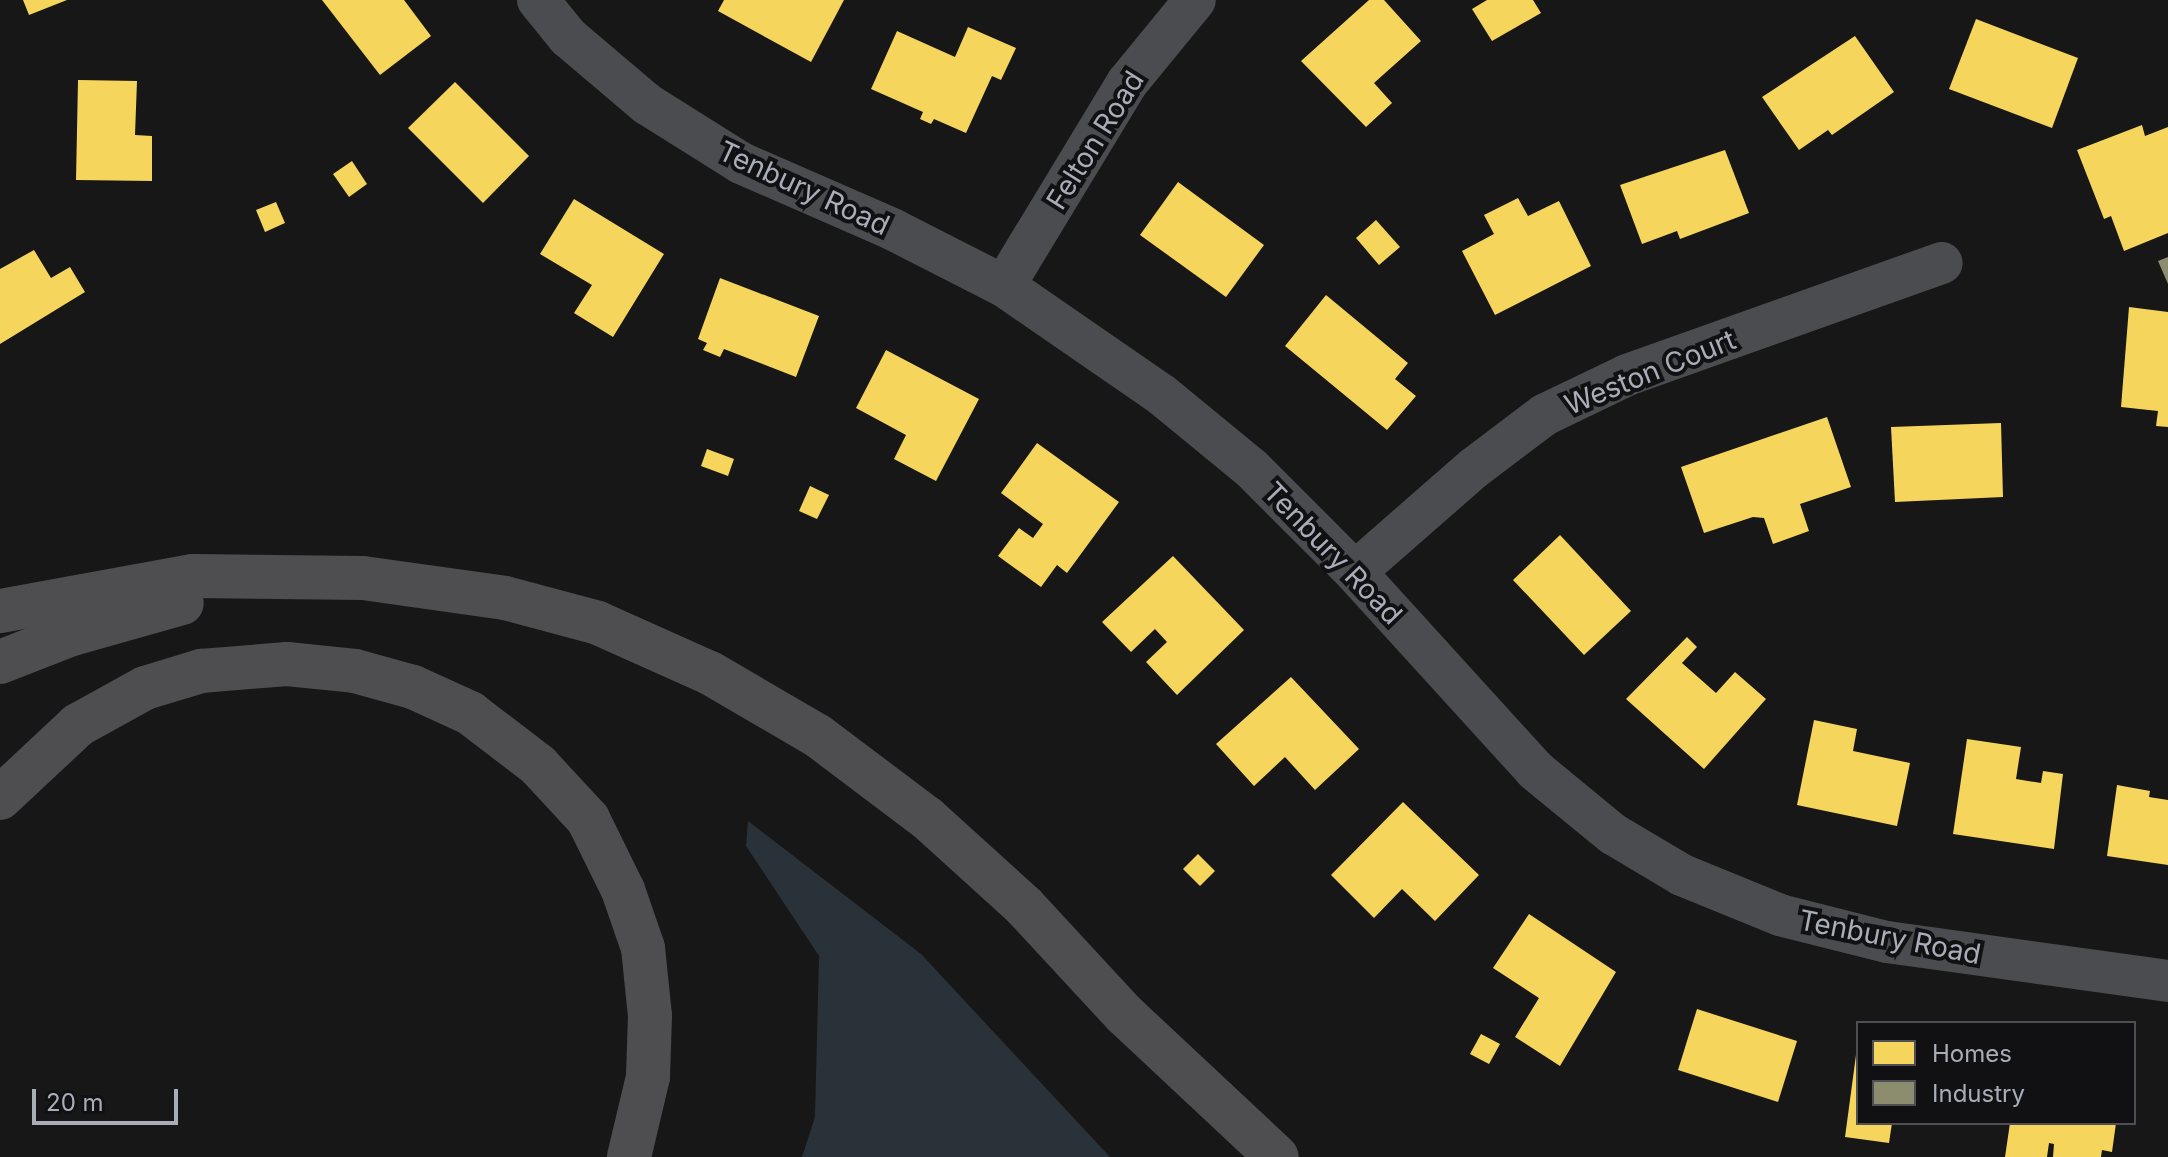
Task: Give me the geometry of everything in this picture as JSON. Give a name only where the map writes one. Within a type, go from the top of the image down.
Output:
[{"type":"highway","points":[[0,611],[193,576],[363,578],[505,598],[598,623],[710,673],[818,736],[927,818],[1024,906],[1124,1014],[1277,1157]]},
{"type":"highway","points":[[0,662],[72,634],[196,599],[363,578]]},
{"type":"highway","points":[[0,798],[78,725],[145,688],[201,671],[287,664],[355,671],[413,687],[470,713],[538,765],[588,819],[623,890],[643,948],[650,1016],[648,1077],[629,1157]]},
{"type":"street","name":"Tenbury Road","points":[[538,0],[568,37],[647,104],[741,163],[892,229],[1004,286],[1162,395],[1252,469],[1355,572],[1535,770],[1613,834],[1682,875],[1780,915],[1887,942],[2168,981]]},
{"type":"street","name":"Felton Road","points":[[1004,286],[1127,83],[1195,0]]},
{"type":"street","name":"Weston Court","points":[[1355,572],[1474,468],[1544,415],[1627,375],[1942,263]]},
{"type":"shaded area","points":[[748,821],[921,954],[1110,1157],[802,1157],[815,1117],[819,956],[746,846]]},
{"type":"building: Homes","points":[[23,0],[67,0],[29,15]]},
{"type":"building: Homes","points":[[322,0],[404,0],[431,36],[380,75]]},
{"type":"building: Homes","points":[[724,0],[844,0],[811,62],[718,11]]},
{"type":"building: Homes","points":[[1369,0],[1384,0],[1421,41],[1374,83],[1392,103],[1366,127],[1301,61]]},
{"type":"building: Homes","points":[[1487,0],[1533,0],[1541,13],[1492,41],[1472,9]]},
{"type":"building: Homes","points":[[1976,19],[2078,58],[2052,128],[1949,89]]},
{"type":"building: Homes","points":[[968,27],[1016,48],[1001,80],[992,76],[966,133],[934,119],[931,124],[920,119],[923,112],[871,89],[897,31],[955,57]]},
{"type":"building: Homes","points":[[1855,36],[1894,92],[1832,135],[1828,130],[1799,150],[1762,97]]},
{"type":"building: Homes","points":[[78,80],[137,81],[135,135],[152,136],[152,181],[76,180]]},
{"type":"building: Homes","points":[[455,82],[529,156],[483,203],[408,128]]},
{"type":"building: Homes","points":[[2142,125],[2145,136],[2168,127],[2168,233],[2124,251],[2111,216],[2104,219],[2077,150]]},
{"type":"building: Homes","points":[[1725,150],[1749,213],[1680,239],[1677,231],[1642,244],[1620,185]]},
{"type":"building: Homes","points":[[352,161],[367,184],[349,197],[333,174]]},
{"type":"building: Homes","points":[[1178,182],[1264,245],[1226,297],[1140,235]]},
{"type":"building: Homes","points":[[1518,198],[1528,216],[1559,201],[1591,266],[1495,315],[1462,251],[1494,234],[1484,215]]},
{"type":"building: Homes","points":[[574,199],[664,254],[613,337],[574,313],[592,285],[540,254]]},
{"type":"building: Homes","points":[[276,202],[285,223],[265,232],[256,210]]},
{"type":"building: Homes","points":[[1376,220],[1400,247],[1379,265],[1356,238]]},
{"type":"building: Homes","points":[[34,250],[51,278],[70,267],[85,292],[0,344],[0,269]]},
{"type":"building: Homes","points":[[720,278],[819,316],[796,377],[724,349],[720,357],[703,350],[707,343],[698,339]]},
{"type":"building: Homes","points":[[1326,295],[1408,363],[1395,379],[1416,396],[1387,430],[1285,346]]},
{"type":"building: Homes","points":[[2129,307],[2168,312],[2168,427],[2156,426],[2158,411],[2121,407]]},
{"type":"building: Homes","points":[[886,350],[979,399],[936,481],[894,459],[906,435],[856,408]]},
{"type":"building: Homes","points":[[1827,417],[1851,487],[1800,504],[1809,531],[1773,544],[1764,518],[1753,517],[1704,533],[1681,467]]},
{"type":"building: Homes","points":[[2001,423],[2003,497],[1895,502],[1891,427]]},
{"type":"building: Homes","points":[[1037,443],[1119,502],[1067,573],[1057,565],[1041,587],[998,556],[1019,528],[1033,538],[1043,524],[1001,493]]},
{"type":"building: Homes","points":[[707,449],[734,459],[728,476],[701,466]]},
{"type":"building: Homes","points":[[810,486],[829,495],[817,519],[799,511]]},
{"type":"building: Homes","points":[[1560,535],[1631,611],[1584,655],[1513,580]]},
{"type":"building: Homes","points":[[1173,556],[1244,630],[1177,695],[1146,662],[1167,642],[1155,629],[1131,652],[1102,622]]},
{"type":"building: Homes","points":[[1687,637],[1697,647],[1682,663],[1716,693],[1735,672],[1766,699],[1704,769],[1626,699]]},
{"type":"building: Homes","points":[[1291,677],[1359,749],[1315,790],[1285,757],[1254,786],[1216,744]]},
{"type":"building: Homes","points":[[1814,720],[1857,729],[1853,751],[1910,763],[1897,826],[1797,805]]},
{"type":"building: Homes","points":[[1967,739],[2021,747],[2016,779],[2041,783],[2043,771],[2063,774],[2054,849],[1953,834]]},
{"type":"building: Homes","points":[[2117,785],[2150,791],[2149,797],[2168,800],[2168,865],[2107,856]]},
{"type":"building: Homes","points":[[1403,802],[1479,875],[1435,921],[1402,889],[1374,918],[1331,875]]},
{"type":"building: Homes","points":[[1198,854],[1215,871],[1200,886],[1183,869]]},
{"type":"building: Homes","points":[[1529,914],[1616,972],[1560,1066],[1515,1037],[1539,998],[1493,968]]},
{"type":"building: Homes","points":[[1697,1009],[1797,1041],[1778,1102],[1678,1070]]},
{"type":"building: Homes","points":[[1481,1034],[1500,1044],[1489,1064],[1470,1054]]},
{"type":"building: Homes","points":[[1856,1055],[1856,1125],[1892,1125],[1889,1143],[1845,1137]]},
{"type":"building: Homes","points":[[2010,1125],[2116,1125],[2112,1152],[2102,1150],[2101,1157],[2053,1157],[2054,1144],[2049,1143],[2047,1157],[2005,1157]]},
{"type":"building: Industry","points":[[2168,257],[2168,284],[2158,261]]}]
